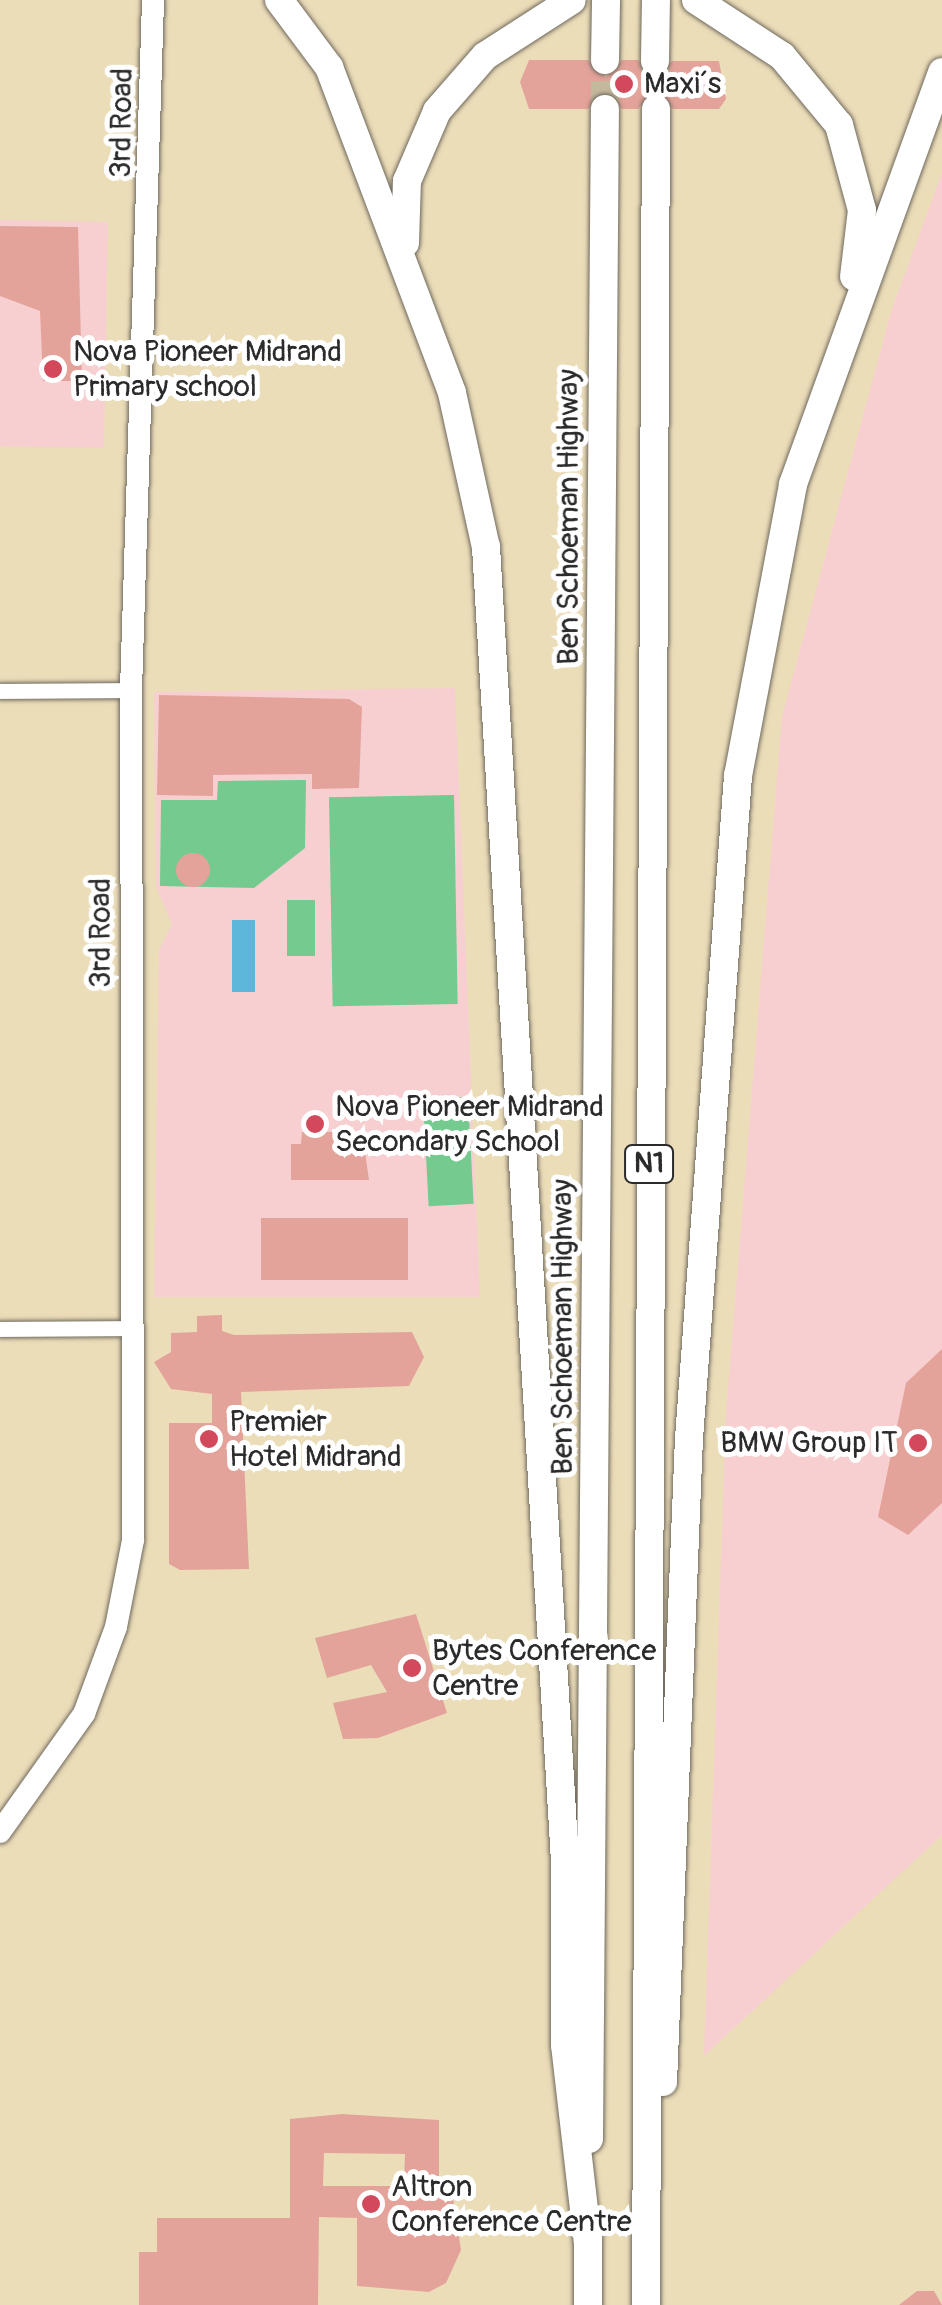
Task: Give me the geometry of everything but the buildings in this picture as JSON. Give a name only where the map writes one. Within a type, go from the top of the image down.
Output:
[{"type":"highway","points":[[279,0],[320,46],[413,289],[471,456],[491,600],[565,1861],[565,2045],[588,2246]]},
{"type":"highway","points":[[413,289],[407,182],[417,147],[459,82],[572,0]]},
{"type":"highway","points":[[605,60],[606,0]]},
{"type":"highway","points":[[656,0],[656,60]]},
{"type":"highway","points":[[696,0],[782,56],[822,96],[848,148],[862,210],[834,357]]},
{"type":"highway","points":[[647,2218],[664,2078],[689,1438],[738,776],[772,567],[834,357],[942,72]]},
{"type":"highway","name":"Ben Schoeman Highway","points":[[588,2305],[604,109]]},
{"type":"highway","name":"N1","points":[[646,2305],[656,109]]},
{"type":"street","name":"3rd Road","points":[[0,1832],[76,1728],[120,1614],[132,1540],[131,690],[154,0]]},
{"type":"street","points":[[0,690],[131,690]]},
{"type":"street","points":[[0,1330],[134,1328]]},
{"type":"shaded area","points":[[942,173],[942,1835],[704,2056],[726,1415],[782,717],[891,312]]},
{"type":"shaded area","name":"Nova Pioneer Midrand Primary school","points":[[0,220],[108,222],[104,448],[0,446]]},
{"type":"shaded area","name":"Nova Pioneer Midrand Secondary School","points":[[455,688],[480,1297],[154,1297],[159,950],[172,924],[156,887],[154,692]]},
{"type":"green space","points":[[306,780],[305,848],[254,888],[160,886],[161,800],[217,800],[218,781]]},
{"type":"green space","points":[[454,795],[458,1004],[333,1006],[329,797]]},
{"type":"green space","points":[[287,900],[315,900],[315,956],[287,956]]},
{"type":"green space","points":[[468,1097],[474,1204],[429,1206],[423,1099]]},
{"type":"water","points":[[232,920],[255,920],[255,992],[232,992]]},
{"type":"tunnel","points":[[605,60],[605,109]]},
{"type":"tunnel","points":[[655,61],[656,109]]},
{"type":"place","name":"Maxi´s","points":[[624,84]]},
{"type":"place","name":"Nova Pioneer Midrand Primary school","points":[[53,369]]},
{"type":"place","name":"Nova Pioneer Midrand Secondary School","points":[[315,1124]]},
{"type":"place","name":"Premier Hotel Midrand","points":[[209,1439]]},
{"type":"place","name":"BMW Group IT","points":[[918,1443]]},
{"type":"place","name":"Bytes Conference Centre","points":[[412,1668]]},
{"type":"place","name":"Altron Conference Centre","points":[[371,2204]]}]
